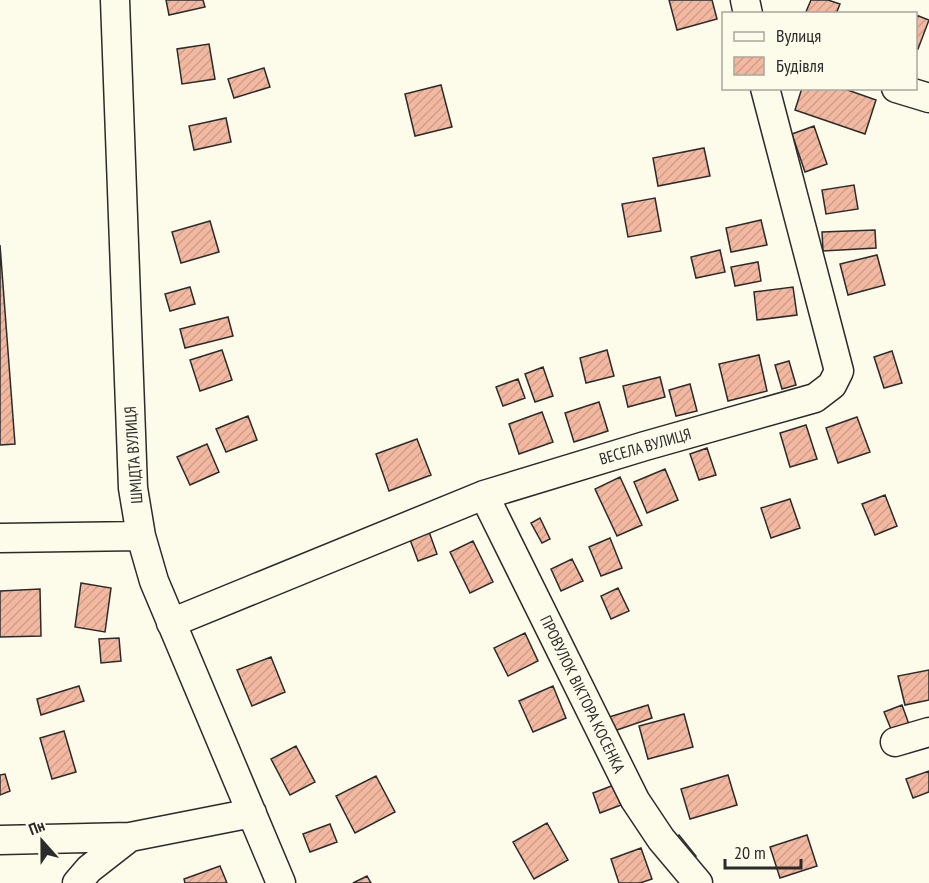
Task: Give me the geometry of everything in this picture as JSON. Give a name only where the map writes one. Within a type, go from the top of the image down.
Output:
[{"type":"street","name":"ШМІДТА ВУЛИЦЯ","points":[[115,0],[133,488],[141,536],[154,580],[171,623],[281,883]]},
{"type":"street","name":"ВЕСЕЛА ВУЛИЦЯ","points":[[171,623],[484,495],[815,398],[832,385],[839,371],[766,90]]},
{"type":"street","points":[[903,90],[929,98]]},
{"type":"street","name":"ПРОВУЛОК ВІКТОРА КОСЕНКА","points":[[484,495],[635,800],[660,839],[698,883]]},
{"type":"street","points":[[0,538],[141,536]]},
{"type":"street","points":[[895,742],[929,732]]},
{"type":"street","points":[[0,840],[130,837],[252,813]]},
{"type":"street","points":[[77,883],[89,869],[130,837]]},
{"type":"building","points":[[166,0],[203,0],[205,7],[169,15]]},
{"type":"building","points":[[669,0],[712,0],[717,19],[677,30]]},
{"type":"building","points":[[811,0],[828,0],[840,4],[837,12],[806,12]]},
{"type":"building","points":[[917,15],[929,20],[917,48]]},
{"type":"building","points":[[209,44],[215,79],[182,84],[177,49]]},
{"type":"building","points":[[264,68],[270,87],[234,98],[228,79]]},
{"type":"building","points":[[441,85],[452,127],[415,136],[405,94]]},
{"type":"building","points":[[801,90],[848,90],[876,100],[865,134],[795,110]]},
{"type":"building","points":[[226,118],[231,142],[194,150],[189,126]]},
{"type":"building","points":[[814,126],[827,164],[805,172],[792,134]]},
{"type":"building","points":[[704,148],[710,176],[658,186],[653,158]]},
{"type":"building","points":[[854,185],[858,209],[826,214],[822,190]]},
{"type":"building","points":[[655,198],[661,231],[628,237],[622,204]]},
{"type":"building","points":[[761,220],[767,245],[731,252],[726,228]]},
{"type":"building","points":[[210,221],[219,252],[181,263],[172,232]]},
{"type":"building","points":[[875,230],[876,248],[823,251],[822,232]]},
{"type":"building","points":[[0,245],[15,444],[0,445]]},
{"type":"building","points":[[720,250],[725,272],[696,278],[691,257]]},
{"type":"building","points":[[877,255],[885,285],[848,295],[840,264]]},
{"type":"building","points":[[758,262],[761,281],[735,286],[731,267]]},
{"type":"building","points":[[190,287],[195,304],[170,311],[165,294]]},
{"type":"building","points":[[793,287],[797,315],[757,320],[754,292]]},
{"type":"building","points":[[228,317],[233,336],[185,348],[180,329]]},
{"type":"building","points":[[222,350],[232,380],[200,391],[190,360]]},
{"type":"building","points":[[607,350],[614,376],[586,383],[580,358]]},
{"type":"building","points":[[892,351],[902,383],[884,388],[874,357]]},
{"type":"building","points":[[759,355],[767,391],[728,401],[719,364]]},
{"type":"building","points":[[789,361],[796,385],[782,389],[775,365]]},
{"type":"building","points":[[543,367],[553,396],[535,402],[525,374]]},
{"type":"building","points":[[660,377],[665,397],[628,407],[623,386]]},
{"type":"building","points":[[518,379],[525,398],[503,406],[496,387]]},
{"type":"building","points":[[690,384],[697,411],[676,416],[669,390]]},
{"type":"building","points":[[599,402],[608,431],[574,442],[565,413]]},
{"type":"building","points":[[542,412],[553,442],[519,454],[509,424]]},
{"type":"building","points":[[248,416],[257,440],[226,452],[216,429]]},
{"type":"building","points":[[857,417],[870,452],[838,463],[826,428]]},
{"type":"building","points":[[806,425],[817,459],[790,467],[780,433]]},
{"type":"building","points":[[417,439],[431,475],[389,491],[376,454]]},
{"type":"building","points":[[207,444],[219,472],[190,485],[177,457]]},
{"type":"building","points":[[707,448],[716,475],[699,480],[690,454]]},
{"type":"building","points":[[665,469],[678,500],[647,513],[634,482]]},
{"type":"building","points":[[620,477],[642,525],[617,536],[595,489]]},
{"type":"building","points":[[885,495],[897,526],[875,535],[862,504]]},
{"type":"building","points":[[790,499],[800,528],[771,538],[761,508]]},
{"type":"building","points":[[540,518],[550,539],[542,543],[531,523]]},
{"type":"building","points":[[428,529],[437,554],[418,561],[409,537]]},
{"type":"building","points":[[610,538],[622,568],[601,576],[589,547]]},
{"type":"building","points":[[473,541],[493,582],[470,593],[450,552]]},
{"type":"building","points":[[572,559],[583,581],[561,591],[551,569]]},
{"type":"building","points":[[81,583],[111,588],[105,632],[75,627]]},
{"type":"building","points":[[618,588],[629,611],[611,619],[601,596]]},
{"type":"building","points":[[40,589],[41,636],[0,637],[0,591]]},
{"type":"building","points":[[525,633],[538,661],[508,676],[494,648]]},
{"type":"building","points":[[119,638],[121,661],[101,663],[99,639]]},
{"type":"building","points":[[271,657],[285,692],[252,706],[237,670]]},
{"type":"building","points":[[929,670],[929,700],[905,705],[898,676]]},
{"type":"building","points":[[79,686],[84,701],[41,715],[37,699]]},
{"type":"building","points":[[553,686],[566,718],[533,732],[519,701]]},
{"type":"building","points":[[648,705],[652,718],[611,732],[606,718]]},
{"type":"building","points":[[902,705],[910,727],[893,734],[884,712]]},
{"type":"building","points":[[684,714],[693,747],[648,759],[639,726]]},
{"type":"building","points":[[64,731],[76,772],[52,779],[40,738]]},
{"type":"building","points":[[296,746],[315,782],[290,795],[271,759]]},
{"type":"building","points":[[929,771],[929,792],[913,798],[906,779]]},
{"type":"building","points":[[5,774],[10,791],[0,795],[0,775]]},
{"type":"building","points":[[728,775],[737,805],[690,819],[681,789]]},
{"type":"building","points":[[376,776],[395,812],[355,833],[336,796]]},
{"type":"building","points":[[614,785],[621,805],[600,813],[593,793]]},
{"type":"building","points":[[547,823],[568,860],[534,879],[513,842]]},
{"type":"building","points":[[330,824],[337,842],[310,852],[303,834]]},
{"type":"building","points":[[679,835],[696,856],[688,862],[671,841]]},
{"type":"building","points":[[807,835],[817,866],[780,878],[770,847]]},
{"type":"building","points":[[641,848],[652,879],[640,883],[619,883],[611,859]]},
{"type":"building","points":[[220,866],[227,883],[185,883],[184,879]]},
{"type":"building","points":[[367,876],[371,883],[353,883]]}]
